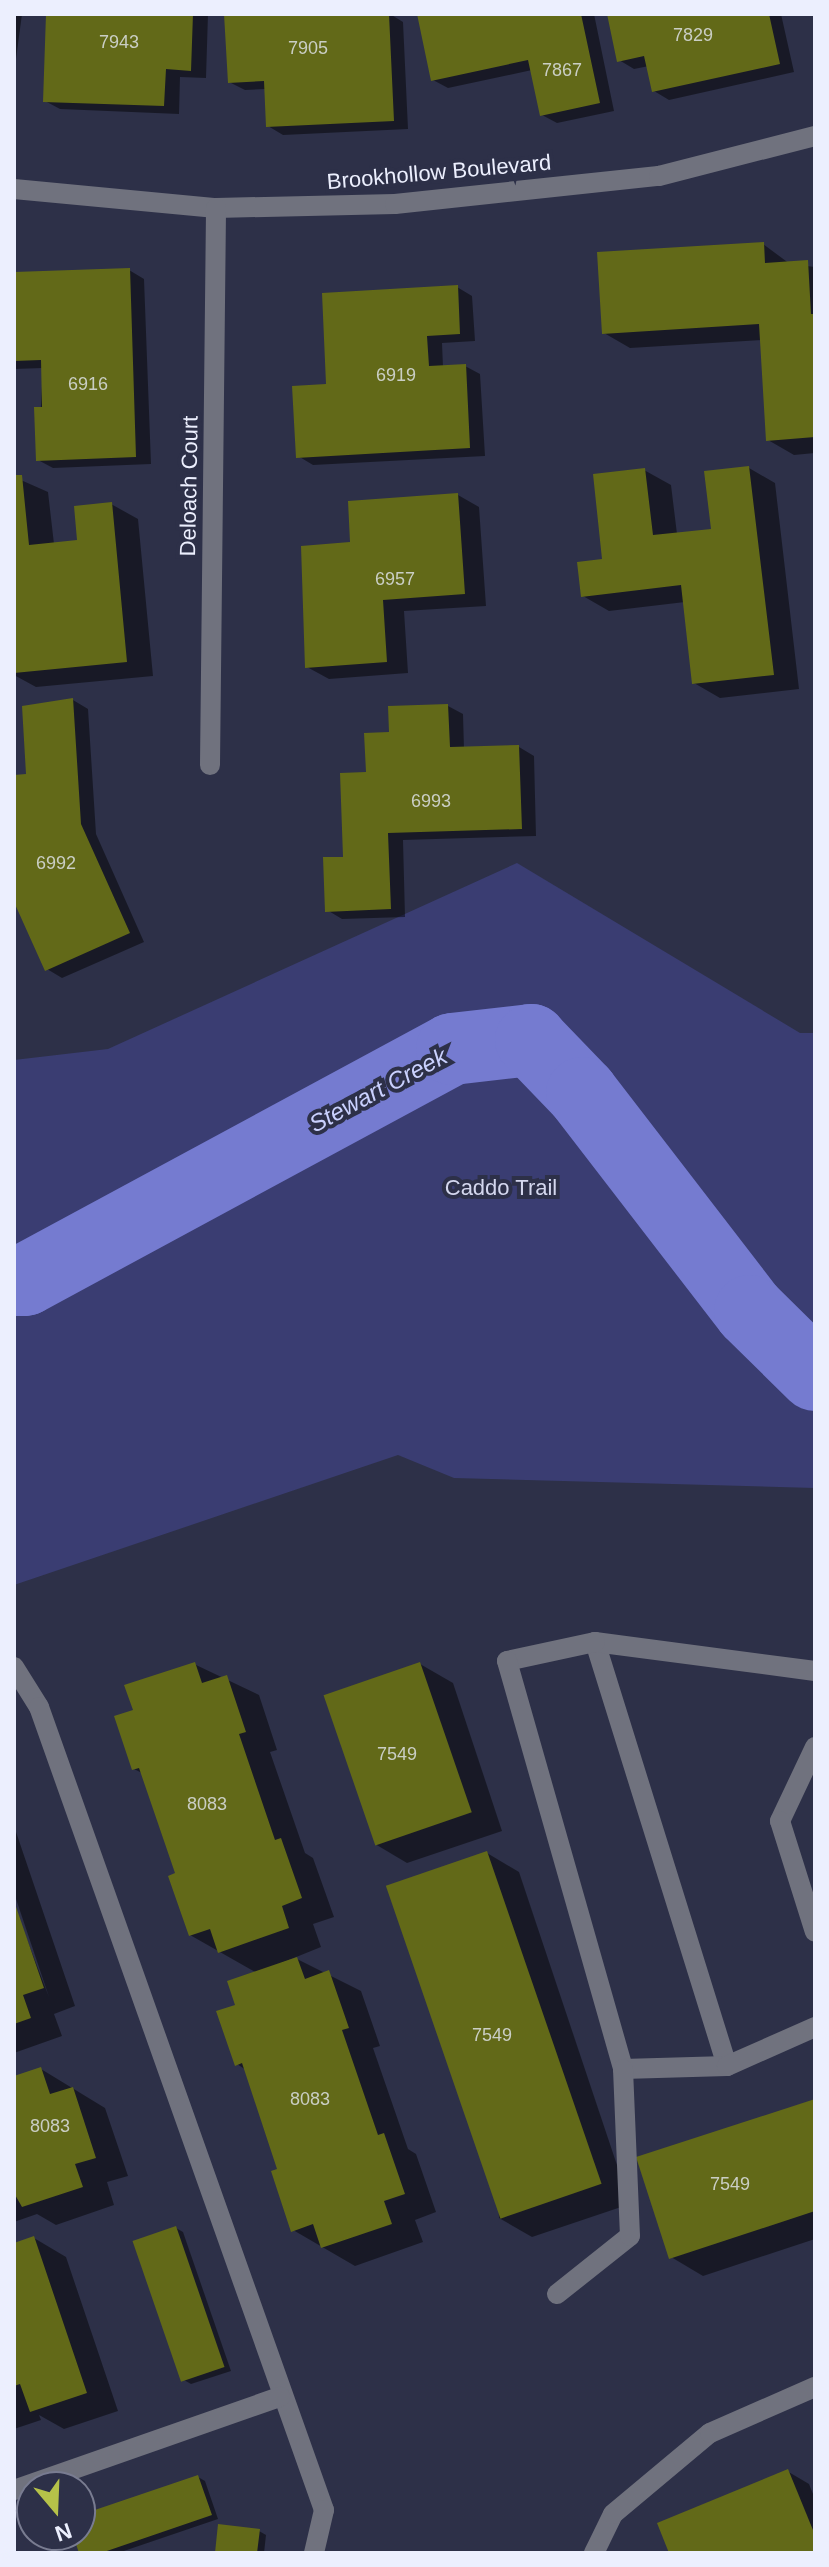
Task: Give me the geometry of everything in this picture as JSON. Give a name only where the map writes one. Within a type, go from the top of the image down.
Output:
[{"type":"street","name":"Brookhollow Boulevard","points":[[14,189],[102,201],[216,208],[395,204],[659,176],[815,136]]},
{"type":"street","name":"Deloach Court","points":[[210,765],[216,208]]},
{"type":"street","points":[[595,1642],[727,2066]]},
{"type":"street","points":[[557,2294],[630,2236],[623,2069],[507,1661],[595,1642],[815,1671]]},
{"type":"street","points":[[14,1667],[39,1707],[280,2397],[324,2510],[314,2553]]},
{"type":"street","points":[[815,1747],[780,1821],[815,1932]]},
{"type":"street","points":[[623,2069],[727,2066],[815,2027]]},
{"type":"street","points":[[594,2553],[613,2514],[710,2433],[815,2387]]},
{"type":"street","points":[[14,2490],[280,2397]]},
{"type":"green space","name":"Caddo Trail","points":[[517,863],[800,1033],[815,1033],[815,1488],[454,1478],[398,1455],[14,1585],[14,1060],[108,1049]]},
{"type":"building","points":[[46,14],[193,14],[191,71],[166,69],[164,106],[43,102]]},
{"type":"building","points":[[224,14],[389,14],[394,121],[266,127],[264,81],[228,83]]},
{"type":"building","points":[[417,14],[581,14],[600,103],[540,116],[528,60],[431,81]]},
{"type":"building","points":[[607,14],[769,14],[780,64],[652,92],[644,56],[617,62]]},
{"type":"building","points":[[764,242],[765,263],[808,260],[811,314],[815,314],[815,437],[766,441],[759,324],[602,334],[597,252]]},
{"type":"building","points":[[130,268],[136,457],[36,461],[34,407],[42,407],[41,360],[14,361],[14,272]]},
{"type":"building","points":[[458,285],[460,334],[427,336],[429,366],[466,364],[470,448],[296,458],[292,386],[326,384],[322,293]]},
{"type":"building","points":[[749,466],[774,675],[692,684],[681,585],[581,597],[577,562],[602,559],[593,474],[645,468],[653,535],[711,529],[704,471]]},
{"type":"building","points":[[14,475],[22,475],[29,545],[77,540],[74,506],[112,502],[127,662],[14,673]]},
{"type":"building","points":[[458,493],[465,594],[383,600],[387,662],[305,668],[301,546],[350,542],[348,501]]},
{"type":"building","points":[[73,698],[81,824],[130,933],[45,971],[14,902],[14,775],[26,774],[22,706]]},
{"type":"building","points":[[448,704],[450,747],[519,745],[522,829],[388,833],[391,909],[325,912],[323,857],[343,857],[340,773],[366,772],[364,733],[389,732],[388,706]]},
{"type":"building","points":[[195,1662],[202,1683],[227,1675],[246,1732],[239,1734],[275,1840],[281,1838],[302,1898],[282,1906],[289,1928],[218,1953],[210,1929],[189,1936],[168,1876],[175,1873],[139,1768],[132,1770],[114,1716],[133,1710],[124,1685]]},
{"type":"building","points":[[420,1662],[472,1812],[375,1846],[324,1695]]},
{"type":"building","points":[[487,1851],[602,2184],[500,2219],[386,1886]]},
{"type":"building","points":[[14,1901],[44,1988],[23,1995],[31,2018],[14,2024]]},
{"type":"building","points":[[297,1957],[305,1979],[329,1970],[349,2028],[342,2030],[378,2135],[384,2133],[405,2194],[384,2201],[392,2224],[321,2248],[313,2224],[291,2232],[271,2171],[277,2169],[242,2063],[235,2066],[216,2011],[235,2005],[227,1981]]},
{"type":"building","points":[[41,2067],[50,2094],[73,2087],[96,2158],[75,2164],[83,2187],[22,2207],[14,2193],[14,2076]]},
{"type":"building","points":[[815,2099],[815,2211],[669,2259],[636,2157]]},
{"type":"building","points":[[176,2226],[225,2367],[181,2382],[133,2241]]},
{"type":"building","points":[[34,2236],[87,2393],[30,2412],[20,2384],[14,2386],[14,2243]]},
{"type":"building","points":[[788,2469],[815,2535],[815,2553],[669,2553],[657,2523]]},
{"type":"building","points":[[198,2475],[212,2515],[101,2553],[79,2553],[96,2551],[96,2510]]},
{"type":"building","points":[[218,2524],[260,2529],[257,2553],[215,2553]]},
{"type":"waterway","name":"Stewart Creek","points":[[14,1280],[25,1280],[452,1049],[531,1040],[582,1093],[750,1311],[815,1375]]}]
